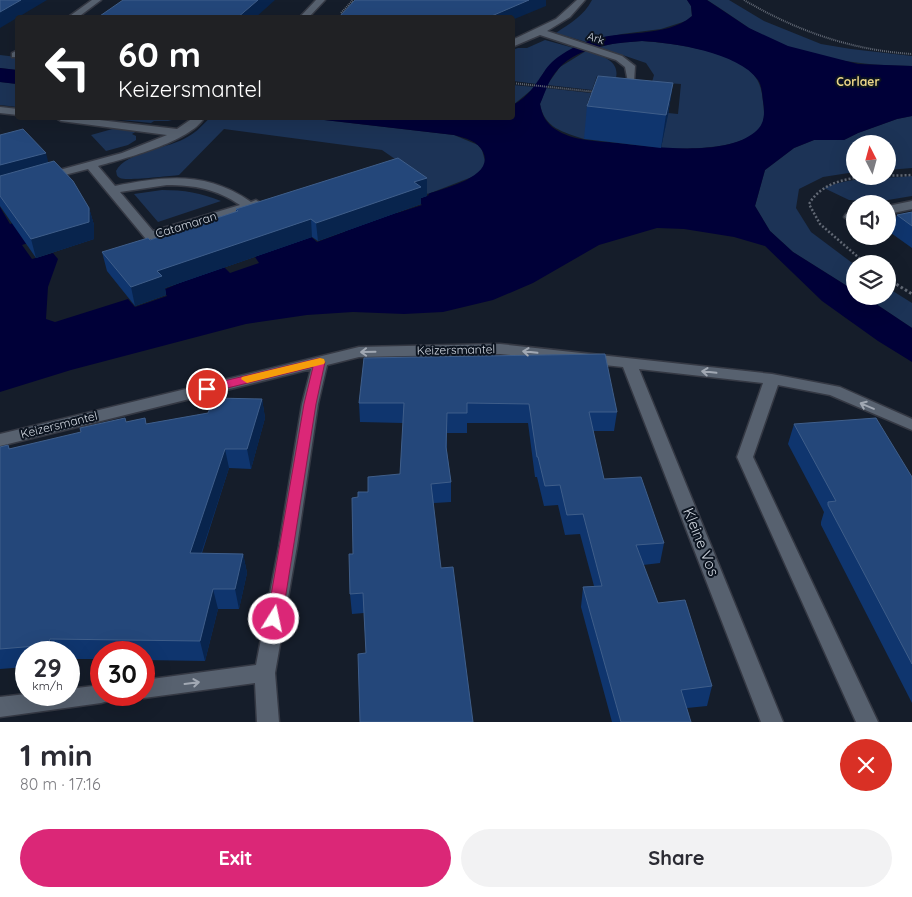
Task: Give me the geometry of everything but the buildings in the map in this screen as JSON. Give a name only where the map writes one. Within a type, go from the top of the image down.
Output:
[{"type":"street","points":[[75,15],[97,0]]},
{"type":"street","points":[[306,15],[321,0]]},
{"type":"street","points":[[515,43],[540,32],[564,16],[580,0]]},
{"type":"street","name":"Ark","points":[[540,32],[624,61],[630,66],[631,80]]},
{"type":"street","points":[[0,110],[15,112]]},
{"type":"street","points":[[78,120],[180,132]]},
{"type":"street","points":[[36,180],[155,144],[180,132],[196,120]]},
{"type":"street","name":"Catamaran","points":[[90,164],[150,236],[268,200]]},
{"type":"street","points":[[113,190],[149,183],[194,183],[217,186],[228,190],[250,206]]},
{"type":"street","points":[[896,208],[912,205]]},
{"type":"street","name":"Keizersmantel","points":[[0,440],[359,352],[500,349],[772,379],[834,391],[912,425]]},
{"type":"street","points":[[268,722],[265,673],[288,546],[310,404],[320,362]]},
{"type":"street","name":"Kleine Vos","points":[[629,363],[772,722]]},
{"type":"street","points":[[772,379],[745,457],[867,722]]},
{"type":"street","points":[[155,688],[265,673]]},
{"type":"street","points":[[0,707],[90,695]]},
{"type":"path","points":[[340,15],[353,0]]},
{"type":"path","points":[[744,0],[772,16],[820,38],[861,48],[912,54]]},
{"type":"path","points":[[515,83],[597,92]]},
{"type":"path","points":[[896,284],[912,294]]},
{"type":"shaded area","points":[[592,0],[687,0],[691,6],[692,16],[686,21],[661,29],[622,34],[586,42],[556,33],[581,15]]},
{"type":"shaded area","points":[[687,0],[707,0],[749,28],[788,46],[858,64],[912,66],[912,116],[897,119],[854,135],[846,135],[844,140],[814,140],[794,148],[765,170],[755,206],[770,231],[793,252],[846,285],[846,305],[878,305],[912,328],[912,362],[878,341],[822,301],[765,246],[734,237],[684,229],[657,228],[599,245],[533,283],[493,300],[443,312],[404,314],[353,312],[307,315],[246,324],[71,370],[0,392],[0,207],[10,224],[34,217],[34,241],[22,245],[32,259],[53,253],[58,259],[48,287],[46,319],[55,322],[128,299],[135,307],[167,296],[163,290],[222,265],[230,273],[259,263],[255,257],[308,234],[317,242],[344,232],[388,206],[397,213],[422,205],[416,200],[456,185],[475,175],[482,168],[485,161],[481,148],[471,140],[462,137],[324,120],[515,120],[515,104],[527,94],[552,62],[563,54],[582,43],[601,37],[656,31],[681,23],[692,16],[691,6]],"holes":[[[642,41],[704,51],[736,62],[749,70],[758,80],[762,90],[764,105],[762,122],[755,132],[742,140],[708,148],[669,148],[593,141],[562,133],[552,127],[543,115],[540,104],[553,76],[563,64],[583,52],[606,45]]]},
{"type":"shaded area","points":[[707,0],[729,0],[764,21],[821,44],[912,56],[912,66],[849,62],[807,53],[767,38]]},
{"type":"shaded area","points":[[545,40],[574,48],[544,72],[537,84],[515,81],[515,49],[527,48]]},
{"type":"shaded area","points":[[642,41],[712,52],[738,62],[748,69],[755,76],[761,88],[764,111],[762,125],[743,140],[730,144],[700,148],[661,148],[668,113],[678,114],[681,84],[652,82],[654,75],[646,63],[599,47]]},
{"type":"shaded area","points":[[586,51],[612,62],[615,66],[616,78],[597,76],[592,90],[547,85],[560,67]]},
{"type":"shaded area","points":[[0,55],[15,57],[15,70],[0,68]]},
{"type":"shaded area","points":[[0,68],[15,70],[15,84],[0,82]]},
{"type":"shaded area","points":[[0,82],[15,84],[15,107],[0,105]]},
{"type":"shaded area","points":[[515,85],[535,87],[515,103]]},
{"type":"shaded area","points":[[546,88],[591,93],[587,104],[595,106],[595,108],[584,139],[556,128],[546,119],[540,104]]},
{"type":"shaded area","points":[[912,116],[912,168],[896,169],[896,135],[854,135],[897,119]]},
{"type":"shaded area","points":[[122,120],[172,120],[154,121],[151,123]]},
{"type":"shaded area","points":[[208,120],[324,120],[454,135],[478,145],[482,150],[485,161],[484,167],[477,175],[428,194],[403,177],[415,173],[382,150],[224,129],[179,175],[130,179],[117,176],[116,171],[121,164],[129,159],[181,140],[195,132]]},
{"type":"shaded area","points":[[116,128],[137,131],[132,134],[136,136],[136,140],[128,145],[106,151],[91,135]]},
{"type":"shaded area","points":[[846,139],[846,173],[823,177],[799,189],[796,208],[811,232],[846,258],[846,285],[793,252],[770,231],[755,206],[765,170],[794,148],[814,140]]},
{"type":"shaded area","points":[[912,176],[912,196],[896,199],[896,195],[846,195],[846,199],[824,188],[846,181],[846,185],[896,185],[896,177]]},
{"type":"shaded area","points":[[162,190],[192,192],[221,201],[158,222],[134,194]]},
{"type":"shaded area","points":[[896,293],[912,303],[912,328],[878,305],[896,305]]},
{"type":"slow traffic","points":[[247,379],[320,362]]},
{"type":"district","name":"Corlaer","points":[[858,82]]},
{"type":"route","points":[[207,389],[320,362],[310,404],[288,546],[274,619]]}]
